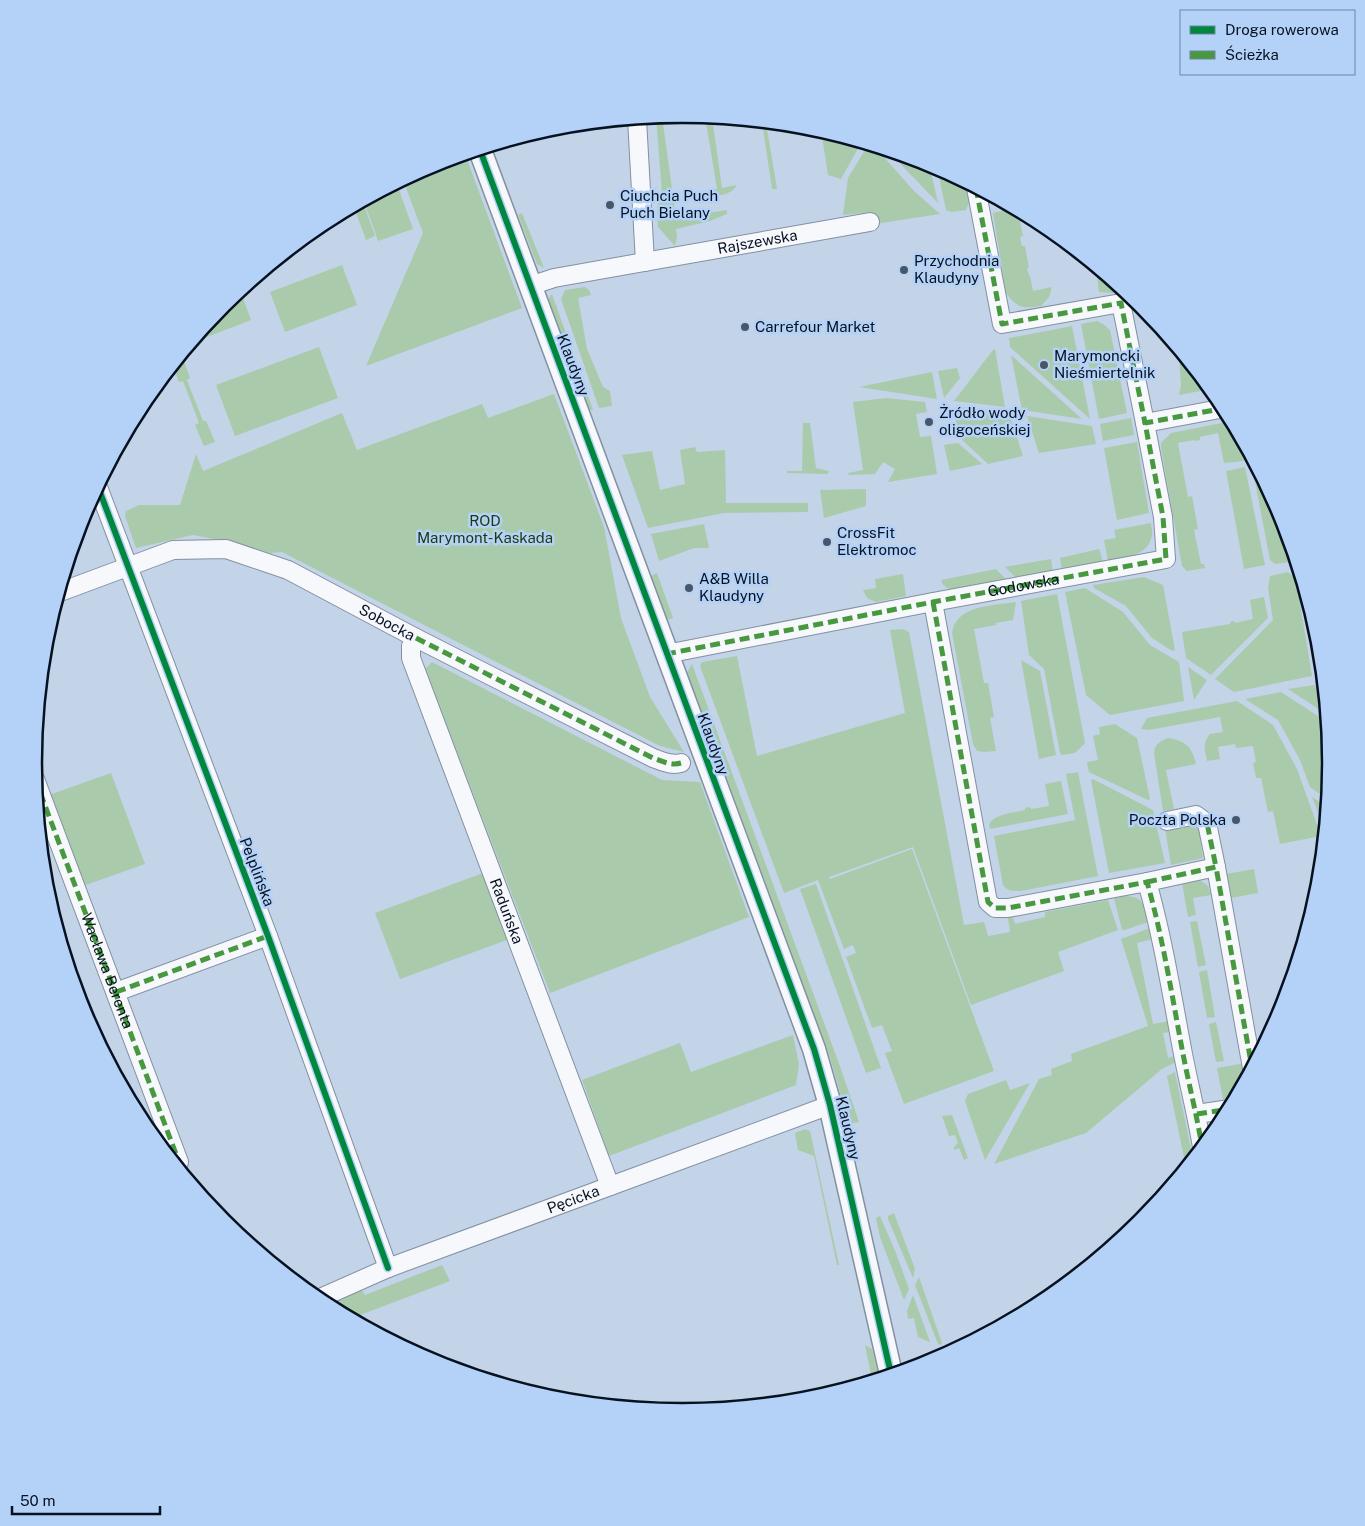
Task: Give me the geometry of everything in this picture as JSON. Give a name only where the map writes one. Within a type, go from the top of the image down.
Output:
[{"type":"street","points":[[637,124],[645,262]]},
{"type":"street","name":"Klaudyny","points":[[482,155],[814,1049],[830,1105],[892,1368]]},
{"type":"street","points":[[977,195],[1002,324],[1121,303],[1144,423],[1217,410]]},
{"type":"street","name":"Rajszewska","points":[[530,286],[554,278],[870,222]]},
{"type":"street","name":"Godowska","points":[[666,654],[1166,559],[1162,516],[1144,423]]},
{"type":"street","name":"Pelplińska","points":[[102,496],[268,936],[388,1268]]},
{"type":"street","name":"Sobocka","points":[[66,590],[173,550],[226,549],[288,570],[416,638],[653,758],[670,764],[681,763]]},
{"type":"street","points":[[933,602],[988,902],[995,908],[1008,908],[1216,867]]},
{"type":"street","name":"Raduńska","points":[[416,638],[411,646],[411,658],[610,1186]]},
{"type":"street","name":"Wacława Berenta","points":[[44,802],[176,1155]]},
{"type":"street","points":[[1167,821],[1196,815],[1207,823],[1250,1057]]},
{"type":"street","points":[[1147,882],[1158,920],[1201,1138]]},
{"type":"street","points":[[116,992],[268,936]]},
{"type":"street","name":"Pęcicka","points":[[327,1295],[388,1268],[830,1105]]},
{"type":"street","points":[[1197,1114],[1220,1110]]},
{"type":"green space","points":[[663,123],[676,218],[727,210],[727,214],[710,221],[676,229],[675,246],[658,227],[657,207],[662,193],[657,124]]},
{"type":"green space","points":[[706,124],[713,124],[722,188],[737,185],[731,191],[722,195],[712,195],[704,192],[717,189]]},
{"type":"green space","points":[[763,128],[767,128],[777,189],[772,189]]},
{"type":"green space","points":[[822,139],[858,148],[841,179],[828,175]]},
{"type":"green space","points":[[865,150],[882,155],[914,191],[940,214],[875,224],[871,212],[843,215],[848,178]]},
{"type":"green space","points":[[467,161],[522,308],[366,366],[423,233],[405,186]]},
{"type":"green space","points":[[897,161],[931,174],[938,203]]},
{"type":"green space","points":[[939,177],[967,190],[969,202],[966,210],[951,212],[946,210]]},
{"type":"green space","points":[[399,189],[413,229],[378,241],[366,207]]},
{"type":"green space","points":[[365,208],[375,236],[366,240],[356,213]]},
{"type":"green space","points":[[1004,210],[1022,221],[1020,222],[1023,236],[1020,237],[1022,246],[1025,246],[1029,268],[1027,268],[1033,291],[1052,287],[1049,297],[1041,306],[1021,306],[1014,302],[1006,293],[993,213]]},
{"type":"green space","points":[[522,213],[544,268],[537,264],[518,215]]},
{"type":"green space","points":[[342,265],[357,305],[285,332],[270,292]]},
{"type":"green space","points":[[1097,276],[1115,292],[1099,292]]},
{"type":"green space","points":[[585,287],[591,295],[578,298],[587,349],[603,387],[610,391],[612,406],[599,408],[561,299],[565,290]]},
{"type":"green space","points":[[552,294],[593,410],[588,410],[548,304]]},
{"type":"green space","points":[[243,298],[251,320],[203,338]]},
{"type":"green space","points":[[1097,321],[1110,330],[1127,413],[1099,419],[1081,324]]},
{"type":"green space","points":[[1072,326],[1090,419],[1010,347],[1009,338]]},
{"type":"green space","points":[[319,347],[338,398],[235,436],[216,385]]},
{"type":"green space","points":[[995,349],[1005,407],[954,401],[993,350]]},
{"type":"green space","points":[[1011,355],[1082,419],[1022,410]]},
{"type":"green space","points":[[1179,360],[1203,391],[1179,395],[1181,385]]},
{"type":"green space","points":[[184,362],[190,378],[187,380],[203,421],[206,421],[215,442],[204,446],[195,425],[199,423],[183,381],[179,382],[175,372]]},
{"type":"green space","points":[[957,368],[960,378],[944,398],[938,371]]},
{"type":"green space","points":[[932,372],[937,399],[859,387]]},
{"type":"green space","name":"ROD Marymont-Kaskada","points":[[554,394],[604,527],[621,618],[650,697],[684,752],[660,746],[282,552],[269,553],[235,543],[193,535],[136,548],[125,516],[126,511],[139,505],[180,505],[196,454],[203,471],[342,413],[357,450],[482,404],[488,418]]},
{"type":"green space","points":[[886,398],[925,402],[927,412],[916,414],[920,437],[931,436],[937,474],[888,482],[895,469],[883,462],[875,474],[849,475],[848,473],[863,470],[853,402]]},
{"type":"green space","points":[[965,407],[1009,413],[1023,456],[988,464],[959,437],[954,412]]},
{"type":"green space","points":[[1027,416],[1092,426],[1096,444],[1039,453]]},
{"type":"green space","points":[[1131,418],[1134,435],[1103,441],[1100,424]]},
{"type":"green space","points":[[1224,422],[1242,454],[1244,461],[1224,463],[1218,433],[1200,437],[1200,440],[1178,443],[1188,497],[1192,496],[1198,529],[1194,530],[1201,564],[1204,564],[1205,568],[1187,571],[1182,566],[1161,447],[1161,443],[1171,433]]},
{"type":"green space","points":[[803,423],[810,423],[816,468],[829,471],[828,474],[787,473],[787,471],[802,471]]},
{"type":"green space","points":[[1137,442],[1149,513],[1117,520],[1104,448]]},
{"type":"green space","points":[[958,443],[982,464],[950,471],[944,445]]},
{"type":"green space","points":[[695,447],[697,452],[725,450],[726,503],[808,503],[808,512],[724,513],[648,528],[622,455],[652,451],[660,490],[685,484],[680,450]]},
{"type":"green space","points":[[1245,467],[1265,565],[1244,569],[1226,471]]},
{"type":"green space","points":[[1254,476],[1274,518],[1290,562],[1275,564],[1270,560]]},
{"type":"green space","points":[[866,489],[866,506],[824,518],[820,490]]},
{"type":"green space","points":[[1151,523],[1152,534],[1150,542],[1141,552],[1108,561],[1104,540],[1116,538],[1114,530]]},
{"type":"green space","points":[[704,524],[709,548],[694,548],[659,561],[651,534]]},
{"type":"green space","points":[[1099,549],[1103,562],[1062,570],[1060,558]]},
{"type":"green space","points":[[1051,559],[1053,572],[1017,579],[1005,567]]},
{"type":"green space","points":[[996,569],[1008,581],[952,590],[944,585],[941,580]]},
{"type":"green space","points":[[1288,572],[1295,579],[1312,676],[1234,692],[1215,679],[1273,620],[1268,588],[1270,576]]},
{"type":"green space","points":[[657,573],[673,618],[666,620],[649,577]]},
{"type":"green space","points":[[903,574],[906,596],[876,602],[867,598],[863,590],[876,588],[875,579]]},
{"type":"green space","points":[[1144,577],[1163,585],[1175,650],[1172,651],[1152,638],[1126,606],[1094,588],[1093,585]]},
{"type":"green space","points":[[1085,588],[1123,612],[1150,645],[1179,662],[1184,701],[1110,715],[1086,695],[1065,592]]},
{"type":"green space","points":[[1057,594],[1085,743],[1075,753],[1062,755],[1060,753],[1044,669],[1029,655],[1021,601]]},
{"type":"green space","points":[[1264,597],[1268,618],[1211,675],[1186,658],[1182,632],[1253,619],[1250,600]]},
{"type":"green space","points":[[1016,602],[1013,620],[974,629],[984,683],[988,683],[994,717],[990,718],[996,751],[977,751],[973,744],[952,633],[953,627],[961,616],[967,612],[992,605]]},
{"type":"green space","points":[[903,629],[909,632],[964,925],[984,922],[988,936],[1010,932],[1008,918],[1013,917],[1015,924],[1045,917],[1045,912],[1108,900],[1118,930],[1058,952],[1064,971],[971,1005],[913,847],[829,877],[830,879],[912,849],[994,1071],[904,1104],[885,1053],[892,1051],[882,1025],[872,1028],[846,957],[856,953],[853,945],[844,949],[818,880],[784,893],[700,666],[702,662],[737,656],[757,756],[905,713],[890,630]]},
{"type":"green space","points":[[1021,660],[1040,671],[1056,755],[1039,759]]},
{"type":"green space","points":[[432,662],[662,780],[700,782],[749,917],[550,993],[425,669]]},
{"type":"green space","points":[[692,664],[859,1122],[849,1124],[830,1057],[689,681],[687,672]]},
{"type":"green space","points":[[1188,667],[1207,680],[1194,700]]},
{"type":"green space","points":[[1315,685],[1320,710],[1288,689]]},
{"type":"green space","points":[[1281,692],[1321,718],[1321,795],[1310,787],[1300,760],[1278,720],[1245,699]]},
{"type":"green space","points":[[1237,701],[1273,725],[1297,769],[1319,829],[1318,837],[1280,844],[1273,811],[1268,812],[1261,778],[1256,778],[1253,763],[1256,762],[1253,746],[1236,748],[1235,744],[1218,747],[1220,759],[1207,761],[1205,747],[1207,738],[1210,734],[1223,732],[1220,717],[1149,730],[1141,729],[1147,718]]},
{"type":"green space","points":[[1115,724],[1137,738],[1150,799],[1148,800],[1089,772],[1087,762],[1098,760],[1093,736],[1100,734],[1099,727]]},
{"type":"green space","points":[[1168,738],[1184,743],[1190,749],[1196,764],[1166,770],[1174,809],[1163,811],[1154,753],[1158,743]]},
{"type":"green space","points":[[1078,772],[1098,876],[1021,891],[1007,889],[1003,885],[994,836],[1075,820],[1066,774]]},
{"type":"green space","points":[[111,773],[145,864],[83,886],[49,795]]},
{"type":"green space","points":[[1093,779],[1153,810],[1165,863],[1109,873],[1091,780]]},
{"type":"green space","points":[[1061,781],[1068,814],[990,829],[989,824],[992,820],[1000,816],[1025,810],[1025,808],[1049,806],[1045,784]]},
{"type":"green space","points":[[1312,797],[1321,803],[1320,817]]},
{"type":"green space","points":[[1188,824],[1199,830],[1203,858],[1171,865],[1165,828]]},
{"type":"green space","points":[[1254,869],[1258,893],[1231,898],[1226,874]]},
{"type":"green space","points":[[483,873],[507,940],[400,979],[375,913]]},
{"type":"green space","points":[[1201,881],[1208,886],[1211,895],[1193,898],[1196,915],[1188,917],[1182,883]]},
{"type":"green space","points":[[816,884],[881,1068],[866,1073],[800,889]]},
{"type":"green space","points":[[1131,896],[1142,903],[1148,922],[1122,930],[1114,898]]},
{"type":"green space","points":[[1197,921],[1206,965],[1198,967],[1190,922]]},
{"type":"green space","points":[[1150,928],[1153,939],[1137,943],[1153,1024],[1169,1021],[1170,1032],[1163,1033],[1168,1058],[1175,1056],[1176,1062],[1162,1069],[1086,1133],[994,1164],[1039,1079],[1052,1075],[1051,1069],[1072,1061],[1071,1054],[1148,1026],[1121,939]]},
{"type":"green space","points":[[1207,970],[1215,1017],[1207,1018],[1199,972]]},
{"type":"green space","points":[[1216,1022],[1224,1061],[1216,1062],[1209,1024]]},
{"type":"green space","points":[[793,1035],[799,1064],[796,1085],[609,1156],[582,1080],[680,1043],[691,1072]]},
{"type":"green space","points":[[1244,1065],[1245,1068],[1227,1099],[1223,1099],[1217,1068]]},
{"type":"green space","points":[[1175,1072],[1191,1151],[1184,1160],[1167,1076]]},
{"type":"green space","points":[[1006,1080],[1010,1090],[1030,1083],[985,1160],[965,1101],[968,1094]]},
{"type":"green space","points":[[952,1115],[968,1158],[964,1160],[959,1148],[954,1150],[958,1143],[955,1135],[949,1136],[942,1116]]},
{"type":"green space","points":[[805,1129],[810,1131],[839,1265],[837,1265],[814,1156],[798,1150],[795,1133]]},
{"type":"green space","points":[[894,1213],[915,1269],[913,1278],[888,1219],[888,1216]]},
{"type":"green space","points":[[880,1216],[909,1289],[904,1300],[880,1237],[876,1218]]},
{"type":"green space","points":[[442,1265],[450,1281],[359,1315],[334,1300],[361,1289],[365,1295]]},
{"type":"green space","points":[[919,1277],[942,1343],[941,1345],[938,1344],[915,1285]]},
{"type":"green space","points":[[913,1295],[930,1342],[918,1337],[914,1318],[908,1319],[907,1311]]},
{"type":"green space","points":[[865,1345],[872,1349],[878,1372],[871,1374]]},
{"type":"marked path","points":[[977,195],[1002,324],[1121,303],[1145,423]]},
{"type":"marked path","points":[[666,654],[1166,559],[1163,517],[1145,423],[1217,410]]},
{"type":"marked path","points":[[933,602],[988,902],[995,908],[1008,908],[1147,882],[1163,946],[1201,1139]]},
{"type":"marked path","points":[[416,638],[653,758],[670,764],[681,763]]},
{"type":"marked path","points":[[44,803],[176,1154]]},
{"type":"marked path","points":[[1167,821],[1196,815],[1207,823],[1216,867]]},
{"type":"marked path","points":[[1147,882],[1216,867],[1250,1057]]},
{"type":"marked path","points":[[116,992],[268,936]]},
{"type":"marked path","points":[[1197,1114],[1220,1110]]},
{"type":"cycle path","points":[[482,155],[814,1049],[830,1105],[890,1368]]},
{"type":"cycle path","points":[[101,496],[268,936],[388,1268]]},
{"type":"place","name":"Ciuchcia Puch Puch Bielany","points":[[610,205]]},
{"type":"place","name":"Przychodnia Klaudyny","points":[[904,270]]},
{"type":"place","name":"Carrefour Market","points":[[745,327]]},
{"type":"place","name":"Marymoncki Nieśmiertelnik","points":[[1044,365]]},
{"type":"place","name":"Żródło wody oligoceńskiej","points":[[929,422]]},
{"type":"place","name":"CrossFit Elektromoc","points":[[827,542]]},
{"type":"place","name":"A&B Willa Klaudyny","points":[[689,588]]},
{"type":"place","name":"Poczta Polska","points":[[1236,820]]}]
